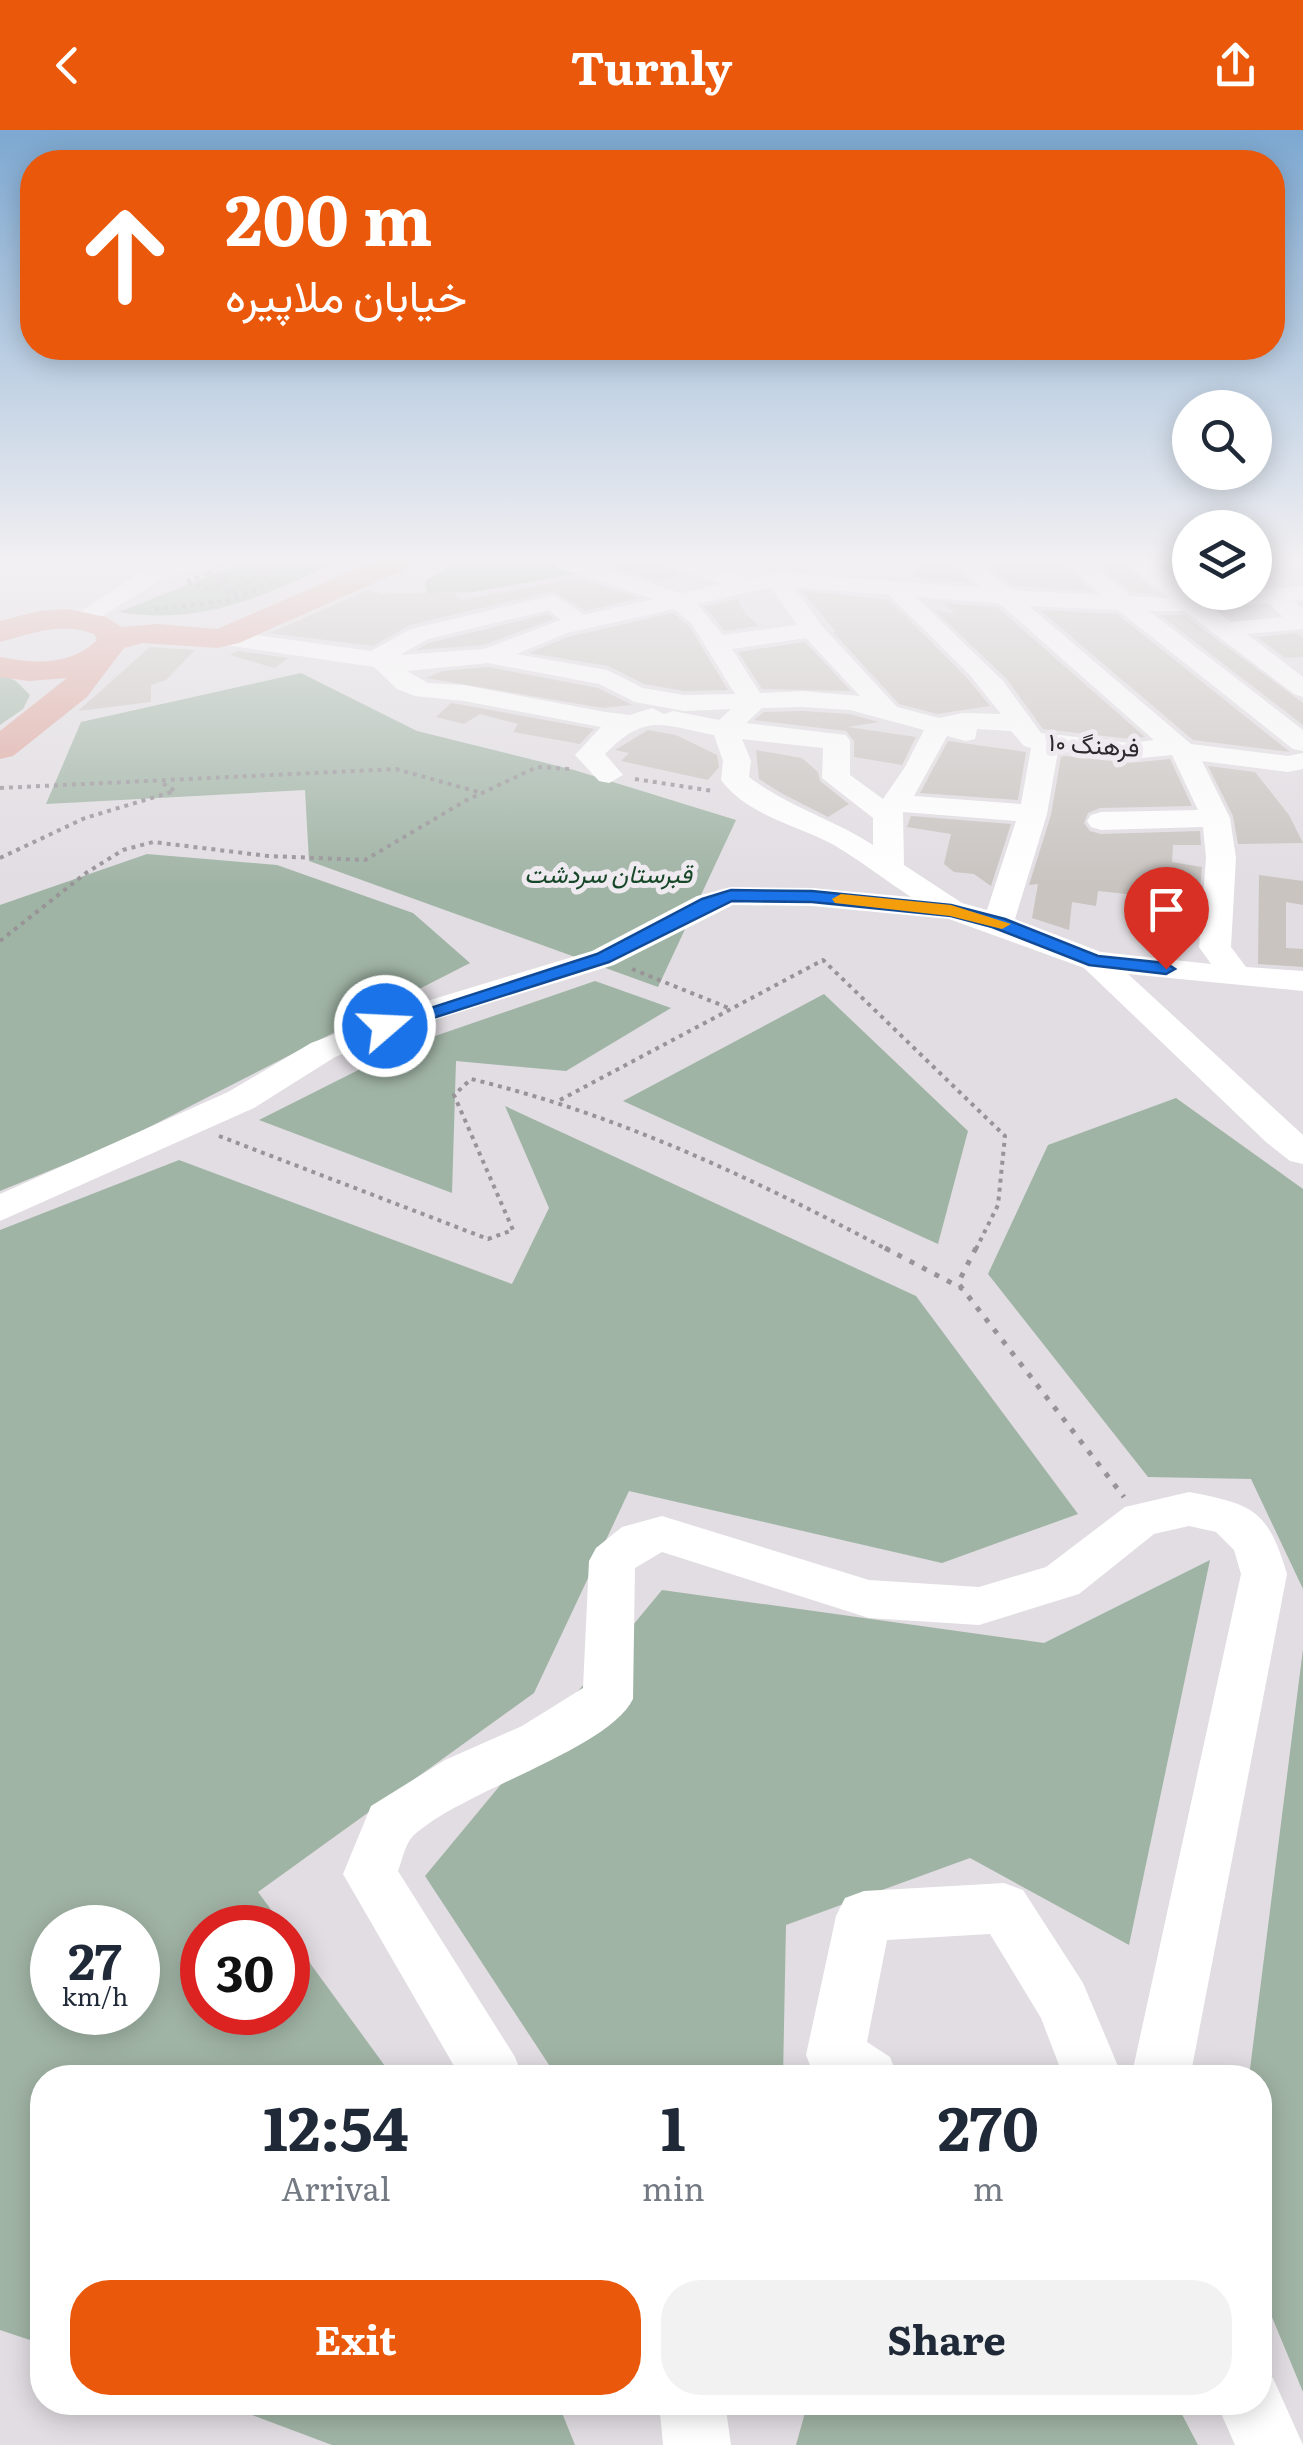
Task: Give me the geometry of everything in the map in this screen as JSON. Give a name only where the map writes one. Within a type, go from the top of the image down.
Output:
[{"type":"main road","points":[[2,682],[57,669]]},
{"type":"main road","points":[[0,748],[75,690],[83,669]]},
{"type":"street","points":[[389,669],[406,684],[446,694],[464,693],[632,723],[636,698],[617,669]]},
{"type":"street","points":[[534,669],[725,729],[837,741],[836,778],[890,809],[1033,814]]},
{"type":"street","points":[[731,669],[754,702]]},
{"type":"street","points":[[849,669],[886,708]]},
{"type":"street","points":[[972,669],[1006,702],[1019,723]]},
{"type":"street","name":"فرهنگ ۱۰","points":[[1089,669],[1180,749],[1216,818],[1221,858],[1215,947],[1236,976]]},
{"type":"street","points":[[1208,669],[1303,743]]},
{"type":"street","points":[[1278,669],[1303,689]]},
{"type":"street","points":[[426,719],[446,694]]},
{"type":"street","points":[[636,698],[684,703],[802,699],[886,708],[939,726],[1046,747],[1033,814],[998,923]]},
{"type":"street","points":[[796,737],[802,699]]},
{"type":"street","points":[[725,729],[754,702]]},
{"type":"street","points":[[939,726],[963,721],[1019,723]]},
{"type":"street","points":[[609,775],[604,765],[589,755],[621,722]]},
{"type":"street","name":"فرهنگ ۱۰","points":[[1019,723],[1033,740],[1046,747],[1130,752],[1180,749]]},
{"type":"street","points":[[890,871],[890,809],[919,767],[939,726]]},
{"type":"street","points":[[725,729],[737,761],[735,780],[769,806],[844,839],[951,910]]},
{"type":"street","points":[[1180,749],[1288,764],[1303,761]]},
{"type":"street","points":[[1102,821],[1216,818]]},
{"type":"street","points":[[0,1209],[240,1100],[323,1050],[416,1015],[603,958],[708,903],[731,896],[812,896],[951,910],[998,923],[1095,961],[1303,981]]},
{"type":"street","points":[[1095,961],[1295,1141]]},
{"type":"street","points":[[486,2065],[370,1874],[390,1823],[462,1776],[540,1740],[608,1699],[612,1561],[638,1540],[662,1534],[869,1599],[979,1606],[1062,1580],[1141,1519],[1190,1509],[1230,1517],[1255,1542],[1264,1574],[1163,2065]]},
{"type":"street","points":[[850,2065],[835,2055],[864,1916],[1004,1908],[1063,2002],[1089,2065]]},
{"type":"street","points":[[693,2415],[696,2445]]},
{"type":"street","points":[[1256,2415],[1271,2445]]},
{"type":"path","points":[[0,941],[86,873],[122,850],[153,842],[268,856],[365,860],[537,766],[710,790],[769,806]]},
{"type":"path","points":[[0,788],[396,769],[482,793]]},
{"type":"path","points":[[0,858],[84,818],[175,791],[158,780]]},
{"type":"path","points":[[603,958],[731,1009]]},
{"type":"path","points":[[559,1101],[823,960],[1005,1136],[998,1204],[958,1284],[1141,1519]]},
{"type":"path","points":[[187,1124],[488,1239],[512,1230],[454,1095],[471,1078],[559,1101],[722,1164],[962,1289]]},
{"type":"green space","name":"قبرستان سردشت","points":[[301,673],[417,731],[574,770],[736,820],[658,987],[309,861],[305,790],[46,804],[81,722]]},
{"type":"green space","points":[[0,674],[16,681],[30,695],[23,709],[0,725]]},
{"type":"green space","points":[[147,854],[277,865],[413,913],[470,963],[120,1142],[0,1191],[0,905]]},
{"type":"green space","points":[[595,981],[671,1008],[566,1071],[456,1061],[452,1193],[259,1120],[406,1046]]},
{"type":"green space","points":[[824,994],[968,1131],[938,1244],[623,1101]]},
{"type":"green space","points":[[1176,1098],[1303,1189],[1303,1589],[1251,1479],[1148,1477],[988,1274],[1048,1145]]},
{"type":"green space","points":[[505,1106],[916,1296],[1078,1514],[942,1563],[629,1491],[534,1693],[258,1892],[268,1905],[180,1905],[180,2035],[310,2035],[310,1963],[384,2065],[30,2065],[30,2340],[0,2330],[0,1230],[179,1160],[512,1284],[549,1208]]},
{"type":"green space","points":[[1210,1560],[1129,1945],[970,1858],[786,1925],[783,2065],[549,2065],[425,1876],[662,1590],[1044,1643]]},
{"type":"green space","points":[[1303,1649],[1303,2392],[1272,2317],[1272,2065],[1251,2065]]},
{"type":"green space","points":[[252,2415],[563,2415],[575,2445],[332,2445]]},
{"type":"green space","points":[[804,2415],[1182,2415],[1198,2445],[796,2445]]},
{"type":"building","points":[[125,669],[177,669],[166,680],[151,685],[151,702],[78,711]]},
{"type":"building","points":[[499,669],[598,688],[632,705],[603,708],[426,678],[443,671]]},
{"type":"building","points":[[614,669],[715,669],[728,690],[684,691],[644,684]]},
{"type":"building","points":[[749,669],[830,669],[851,691],[762,689]]},
{"type":"building","points":[[867,669],[958,669],[990,706],[937,714],[899,704]]},
{"type":"building","points":[[997,669],[1068,669],[1145,737],[1130,739],[1043,729]]},
{"type":"building","points":[[1109,669],[1186,669],[1290,752],[1193,740]]},
{"type":"building","points":[[1230,669],[1257,669],[1303,703],[1303,725]]},
{"type":"building","points":[[451,703],[594,729],[580,744],[513,732],[518,724],[480,714],[464,724],[436,717]]},
{"type":"building","points":[[764,712],[849,714],[879,722],[848,727],[916,737],[902,765],[854,757],[854,741],[846,731],[754,720]]},
{"type":"building","points":[[648,730],[676,735],[717,755],[719,767],[708,780],[621,761],[629,753],[615,750]]},
{"type":"building","points":[[948,741],[1026,752],[1018,800],[920,793]]},
{"type":"building","points":[[756,750],[802,758],[818,772],[820,781],[849,804],[828,817],[781,793],[759,779]]},
{"type":"building","points":[[1061,757],[1130,763],[1170,759],[1192,806],[1100,808],[1088,813],[1084,823],[1090,831],[1101,834],[1200,831],[1201,845],[1173,845],[1172,862],[1202,867],[1198,910],[1174,908],[1174,899],[1098,891],[1096,906],[1072,902],[1069,930],[1032,918],[1038,884],[1029,885],[1051,815]]},
{"type":"building","points":[[1208,766],[1255,772],[1289,815],[1303,843],[1238,844],[1233,816]]},
{"type":"building","points":[[911,816],[1011,824],[991,886],[974,874],[954,872],[944,864],[951,834],[907,827]]},
{"type":"building","points":[[1259,875],[1303,881],[1303,905],[1286,902],[1286,948],[1303,949],[1303,967],[1258,964]]},
{"type":"slow traffic","points":[[841,899],[951,910],[1002,924]]},
{"type":"route","points":[[385,1026],[603,958],[708,903],[731,896],[812,896],[951,910],[998,923],[1095,961],[1166,969]]}]
